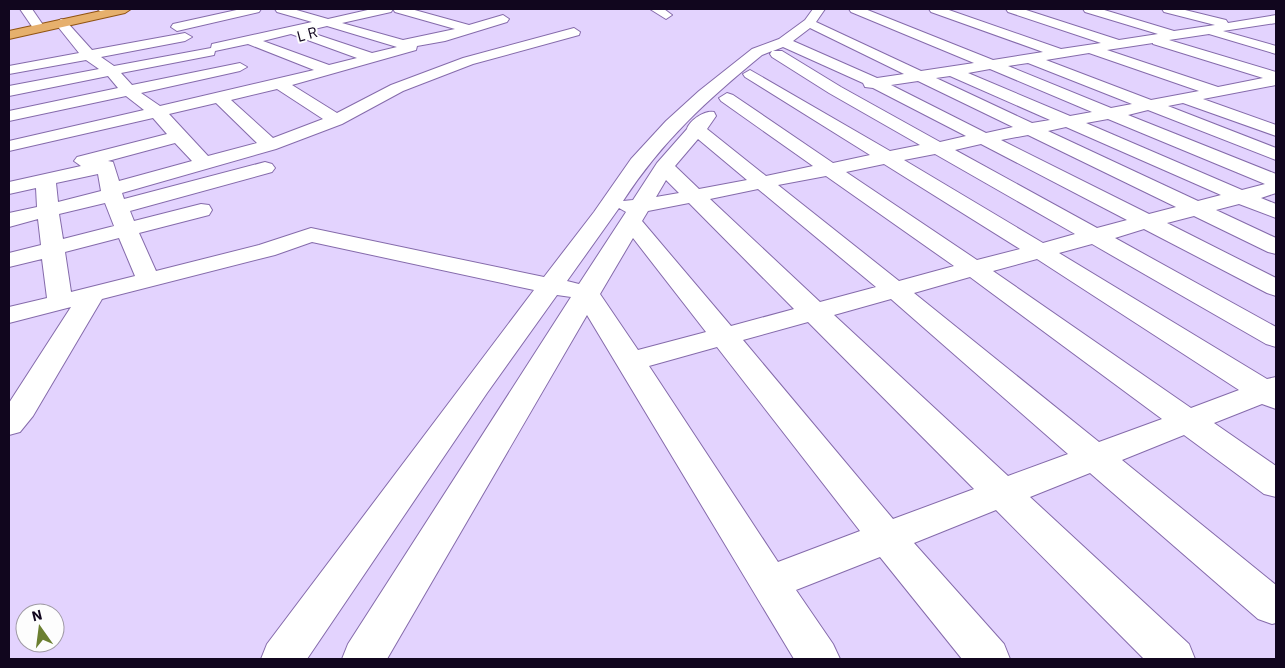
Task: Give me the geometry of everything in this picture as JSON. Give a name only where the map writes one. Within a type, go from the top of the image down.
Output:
[{"type":"main road","points":[[9,31],[105,9]]},
{"type":"main road","points":[[9,35],[124,9]]},
{"type":"street","points":[[26,9],[37,25]]},
{"type":"street","points":[[9,70],[89,55],[181,32],[217,18],[255,9]]},
{"type":"street","points":[[9,146],[279,84],[411,47],[281,9]]},
{"type":"street","points":[[274,21],[322,9]]},
{"type":"street","points":[[217,18],[270,35],[383,9]]},
{"type":"street","points":[[399,9],[468,29]]},
{"type":"street","points":[[855,9],[1276,181]]},
{"type":"street","points":[[1130,9],[1276,50]]},
{"type":"street","points":[[1168,9],[1276,38]]},
{"type":"street","points":[[1204,9],[1276,18]]},
{"type":"street","points":[[364,659],[664,166],[695,128],[732,102],[750,74],[822,10]]},
{"type":"street","points":[[1010,13],[1090,49],[1247,93],[1276,94]]},
{"type":"street","points":[[282,659],[638,163],[672,125],[757,52],[830,35],[900,26],[933,17],[961,18],[1010,13],[1157,56]]},
{"type":"street","points":[[1085,13],[1177,35],[1276,64]]},
{"type":"street","points":[[1085,13],[1152,39],[1276,79]]},
{"type":"street","points":[[362,14],[388,22]]},
{"type":"street","points":[[732,102],[788,98],[1232,26],[1254,16]]},
{"type":"street","points":[[1254,16],[1276,28]]},
{"type":"street","points":[[961,18],[1105,70]]},
{"type":"street","points":[[403,44],[440,38],[503,19]]},
{"type":"street","points":[[61,23],[89,55],[111,71],[129,91],[157,112],[204,163]]},
{"type":"street","points":[[809,23],[917,77],[1276,247]]},
{"type":"street","points":[[9,91],[111,71],[212,45],[248,29]]},
{"type":"street","points":[[248,29],[290,56],[328,70]]},
{"type":"street","points":[[291,30],[372,58]]},
{"type":"street","points":[[414,30],[440,38]]},
{"type":"street","points":[[9,260],[54,248],[117,205],[204,163],[270,145],[336,120],[396,88],[468,61],[574,32]]},
{"type":"street","points":[[57,43],[95,36]]},
{"type":"street","name":"L R","points":[[290,56],[332,44]]},
{"type":"street","points":[[782,45],[875,83],[1276,288]]},
{"type":"street","points":[[782,45],[835,90],[1276,338]]},
{"type":"street","points":[[1001,49],[1154,97],[1276,154]]},
{"type":"street","points":[[925,59],[1072,121],[1276,212]]},
{"type":"street","points":[[9,116],[240,67]]},
{"type":"street","points":[[750,74],[1272,392]]},
{"type":"street","points":[[1247,93],[1276,79]]},
{"type":"street","points":[[279,84],[336,120]]},
{"type":"street","points":[[1184,99],[1220,85]]},
{"type":"street","points":[[635,214],[695,196],[1112,113],[1154,97],[1184,99],[1276,131]]},
{"type":"street","points":[[220,98],[270,145]]},
{"type":"street","points":[[732,102],[974,269],[1276,484]]},
{"type":"street","points":[[695,128],[895,290],[1272,606]]},
{"type":"street","points":[[64,133],[88,165],[106,166],[117,205],[144,271]]},
{"type":"street","points":[[9,188],[46,179],[180,136]]},
{"type":"street","points":[[664,166],[1174,659]]},
{"type":"street","points":[[117,205],[265,168]]},
{"type":"street","points":[[46,179],[48,211],[60,302]]},
{"type":"street","points":[[632,361],[1276,187]]},
{"type":"street","points":[[610,203],[635,214],[724,336],[887,538],[989,659]]},
{"type":"street","points":[[9,220],[48,211],[117,205],[201,210]]},
{"type":"street","points":[[9,315],[267,250],[311,235],[586,293],[632,361],[768,583],[818,659]]},
{"type":"street","points":[[9,424],[103,291]]},
{"type":"street","points":[[768,583],[1187,422],[1272,392]]}]
